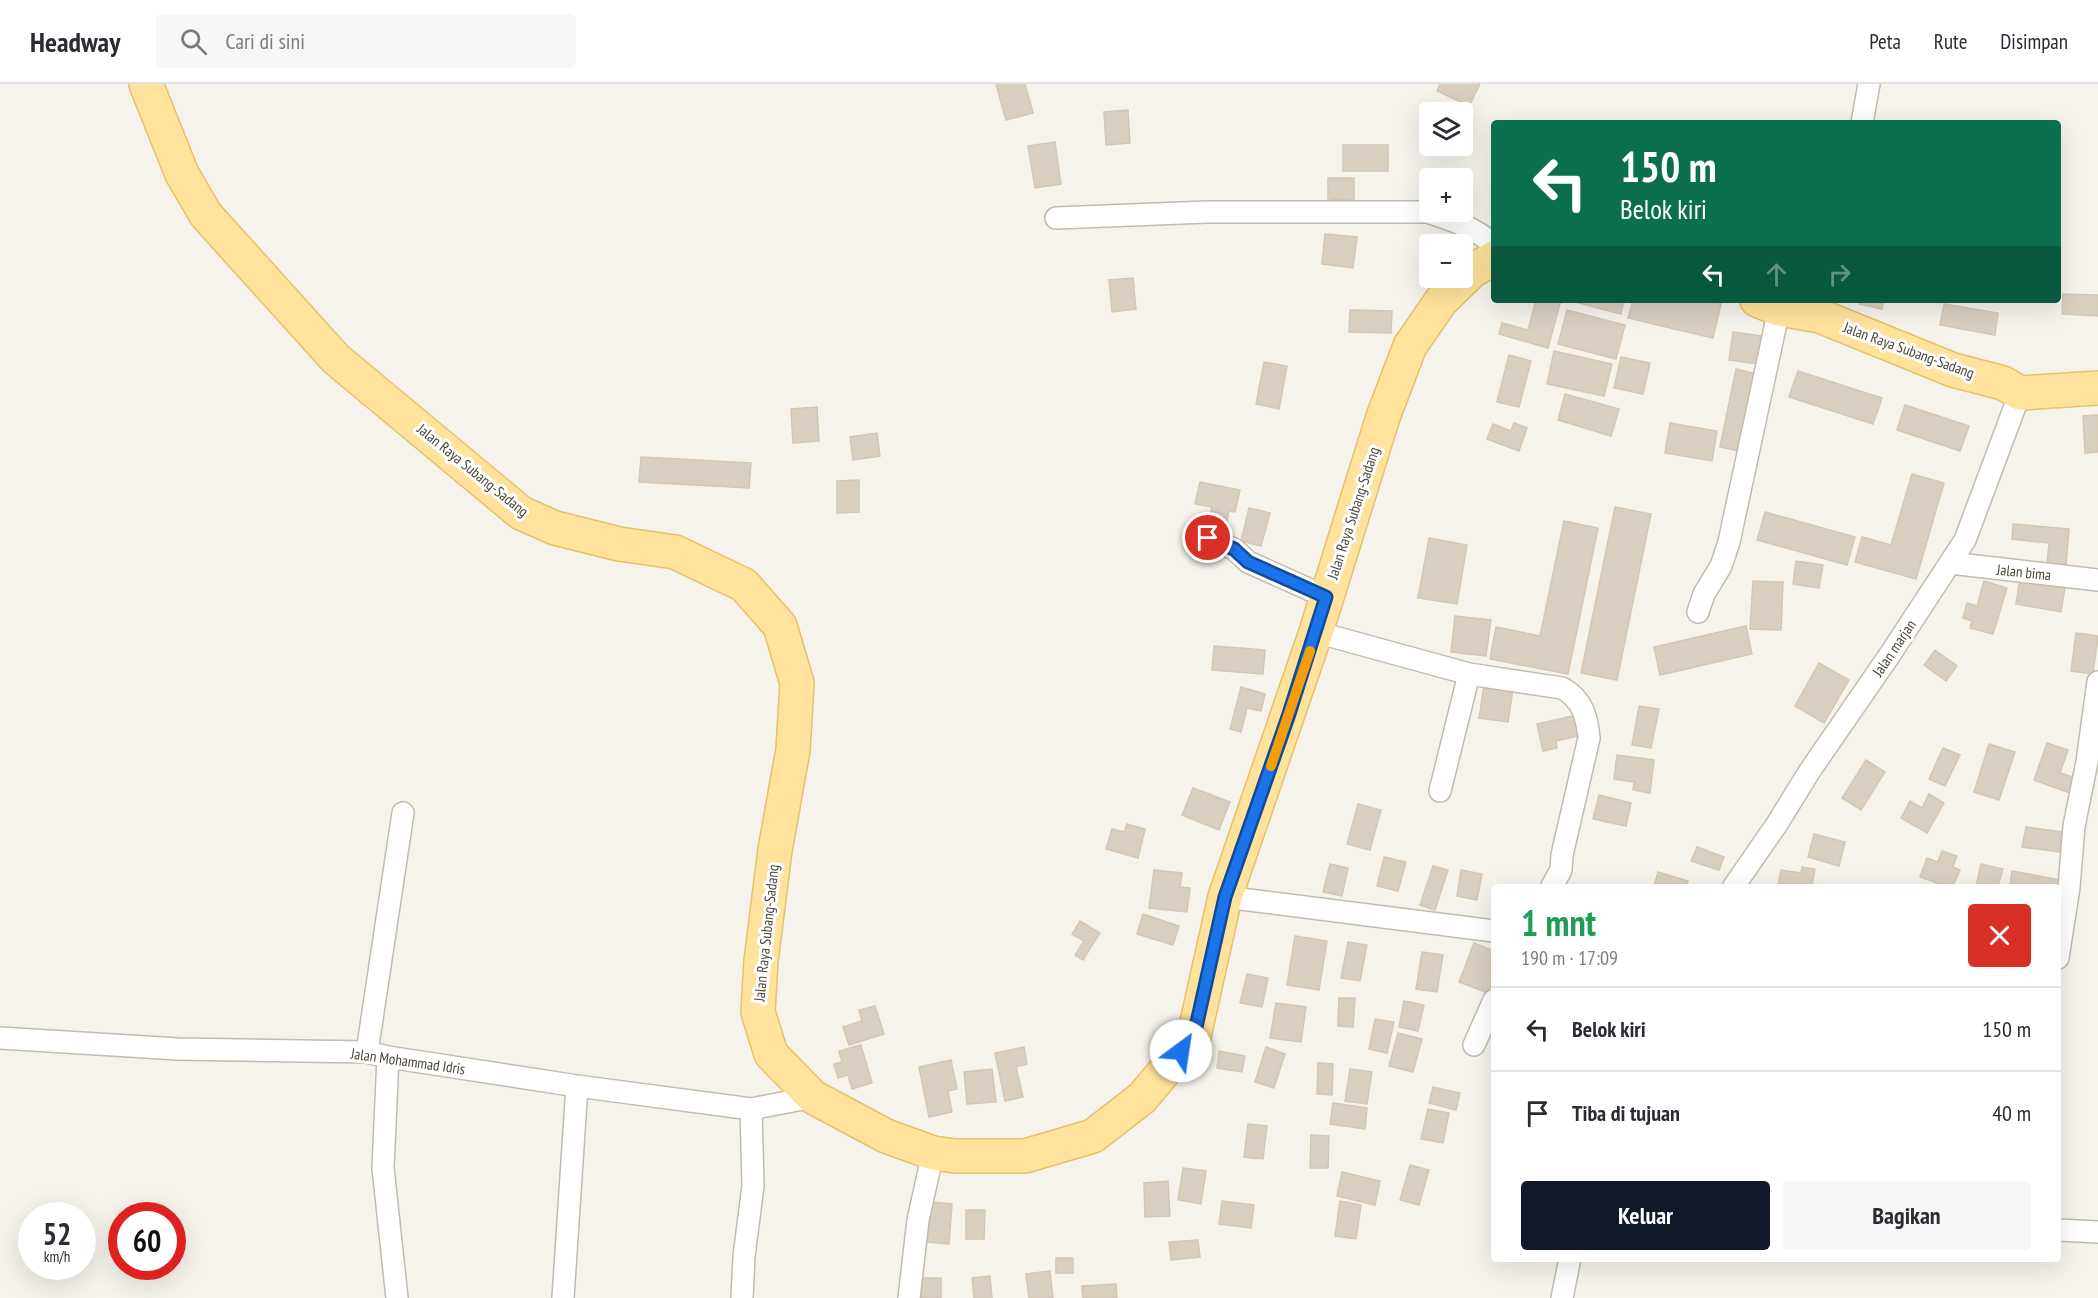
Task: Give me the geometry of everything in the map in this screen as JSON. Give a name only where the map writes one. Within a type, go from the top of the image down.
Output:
[{"type":"main road","name":"Jalan Raya Subang-Sadang","points":[[146,84],[182,174],[206,215],[336,359],[521,513],[555,528],[619,544],[675,552],[744,585],[780,626],[797,683],[793,750],[775,850],[761,961],[758,1012],[771,1054],[813,1097],[886,1136],[933,1152],[956,1156],[1025,1156],[1093,1136],[1142,1098],[1194,1036],[1225,897],[1316,632],[1383,417],[1410,346],[1441,302],[1472,272],[1491,260]]},
{"type":"main road","name":"Jalan Raya Subang-Sadang","points":[[1768,305],[1821,308],[1953,370],[2003,383],[2020,393],[2098,388]]},
{"type":"street","points":[[1863,120],[1869,84]]},
{"type":"street","points":[[1056,218],[1207,212],[1427,212],[1458,222],[1480,233],[1491,242]]},
{"type":"street","points":[[1698,612],[1704,594],[1721,566],[1729,542],[1768,305]]},
{"type":"street","name":"Jalan marjan","points":[[1735,884],[1777,824],[1809,772],[1892,653],[1965,540],[2020,393]]},
{"type":"street","points":[[1208,538],[1234,549],[1248,562],[1326,597]]},
{"type":"street","name":"Jalan bima","points":[[1950,563],[2098,580]]},
{"type":"street","points":[[1316,632],[1469,674],[1562,688],[1571,693],[1584,711],[1589,738],[1562,855],[1561,870],[1553,884]]},
{"type":"street","points":[[1440,791],[1469,674]]},
{"type":"street","points":[[2061,940],[2070,887],[2074,826],[2087,762],[2098,682]]},
{"type":"street","points":[[367,1052],[403,813]]},
{"type":"street","points":[[1225,897],[1491,932]]},
{"type":"street","points":[[1474,1045],[1491,1007]]},
{"type":"street","name":"Jalan Mohammad Idris","points":[[0,1038],[178,1049],[367,1052],[577,1086],[751,1109],[813,1097]]},
{"type":"street","points":[[388,1057],[383,1168],[397,1298]]},
{"type":"street","points":[[563,1298],[577,1086]]},
{"type":"street","points":[[742,1298],[744,1256],[753,1186],[751,1109]]},
{"type":"street","points":[[909,1298],[918,1220],[933,1152]]},
{"type":"street","points":[[2061,1230],[2098,1232]]},
{"type":"street","points":[[1562,1298],[1569,1262]]},
{"type":"building","points":[[996,84],[1025,84],[1033,113],[1006,120]]},
{"type":"building","points":[[1440,84],[1480,84],[1471,102],[1460,102],[1437,91]]},
{"type":"building","points":[[1128,110],[1130,143],[1106,145],[1104,112]]},
{"type":"building","points":[[1055,142],[1061,184],[1035,188],[1028,146]]},
{"type":"building","points":[[1343,145],[1388,145],[1388,171],[1343,171]]},
{"type":"building","points":[[1328,178],[1354,178],[1354,200],[1328,199]]},
{"type":"building","points":[[1325,234],[1357,237],[1353,268],[1322,264]]},
{"type":"building","points":[[1133,278],[1136,309],[1112,312],[1109,280]]},
{"type":"building","points":[[2063,294],[2098,295],[2098,316],[2062,314]]},
{"type":"building","points":[[1535,303],[1560,303],[1548,348],[1499,334],[1502,323],[1528,330]]},
{"type":"building","points":[[1579,303],[1623,303],[1621,314]]},
{"type":"building","points":[[1632,303],[1721,304],[1713,338],[1628,318]]},
{"type":"building","points":[[1859,303],[1883,303],[1882,309]]},
{"type":"building","points":[[1944,304],[1998,313],[1995,335],[1940,325]]},
{"type":"building","points":[[1350,310],[1392,311],[1391,333],[1349,332]]},
{"type":"building","points":[[1567,310],[1625,325],[1616,359],[1558,344]]},
{"type":"building","points":[[1733,332],[1769,337],[1765,365],[1729,360]]},
{"type":"building","points":[[1554,351],[1612,364],[1604,396],[1547,384]]},
{"type":"building","points":[[1509,355],[1531,361],[1519,407],[1497,402]]},
{"type":"building","points":[[1621,357],[1650,363],[1643,394],[1614,388]]},
{"type":"building","points":[[1264,362],[1287,366],[1279,409],[1256,404]]},
{"type":"building","points":[[1736,369],[1761,375],[1745,452],[1720,447]]},
{"type":"building","points":[[1798,371],[1882,398],[1873,424],[1789,397]]},
{"type":"building","points":[[1565,394],[1619,409],[1611,436],[1558,420]]},
{"type":"building","points":[[1905,405],[1969,426],[1960,451],[1897,430]]},
{"type":"building","points":[[817,407],[819,441],[793,443],[791,409]]},
{"type":"building","points":[[2098,415],[2098,452],[2085,453],[2083,416]]},
{"type":"building","points":[[1514,423],[1527,428],[1519,451],[1487,439],[1493,424],[1511,431]]},
{"type":"building","points":[[1670,423],[1717,431],[1712,461],[1665,453]]},
{"type":"building","points":[[877,433],[880,456],[853,460],[850,437]]},
{"type":"building","points":[[641,457],[751,463],[749,488],[639,482]]},
{"type":"building","points":[[1912,474],[1944,483],[1916,579],[1855,562],[1862,537],[1891,545]]},
{"type":"building","points":[[859,480],[859,512],[837,513],[837,481]]},
{"type":"building","points":[[1200,482],[1240,490],[1235,512],[1229,511],[1225,531],[1207,528],[1212,507],[1195,504]]},
{"type":"building","points":[[1615,507],[1651,514],[1617,680],[1581,673]]},
{"type":"building","points":[[1249,508],[1270,513],[1261,546],[1241,541]]},
{"type":"building","points":[[1765,512],[1855,537],[1847,565],[1757,540]]},
{"type":"building","points":[[1564,521],[1598,528],[1568,674],[1490,659],[1496,627],[1540,636]]},
{"type":"building","points":[[2013,524],[2069,529],[2066,565],[2047,564],[2049,543],[2012,539]]},
{"type":"building","points":[[1429,538],[1467,545],[1457,604],[1418,598]]},
{"type":"building","points":[[1796,561],[1823,565],[1819,588],[1793,584]]},
{"type":"building","points":[[2020,579],[2065,587],[2061,612],[2016,604]]},
{"type":"building","points":[[1753,581],[1783,582],[1781,630],[1750,629]]},
{"type":"building","points":[[1984,581],[2007,588],[1993,634],[1970,628],[1972,621],[1963,618],[1967,603],[1977,606]]},
{"type":"building","points":[[1455,616],[1491,620],[1486,656],[1451,652]]},
{"type":"building","points":[[1746,626],[1752,654],[1660,675],[1654,647]]},
{"type":"building","points":[[2076,633],[2098,636],[2093,674],[2071,671]]},
{"type":"building","points":[[1214,646],[1265,650],[1263,674],[1212,670]]},
{"type":"building","points":[[1935,650],[1957,666],[1946,681],[1924,665]]},
{"type":"building","points":[[1819,663],[1849,680],[1824,723],[1795,706]]},
{"type":"building","points":[[1484,685],[1513,689],[1508,722],[1479,718]]},
{"type":"building","points":[[1241,687],[1265,694],[1261,711],[1247,708],[1241,732],[1230,729]]},
{"type":"building","points":[[1639,706],[1659,709],[1651,748],[1632,745]]},
{"type":"building","points":[[1577,715],[1582,735],[1556,741],[1557,748],[1543,751],[1537,724]]},
{"type":"building","points":[[2047,743],[2068,750],[2060,773],[2079,779],[2073,794],[2034,780]]},
{"type":"building","points":[[1989,744],[2015,752],[1999,800],[1974,792]]},
{"type":"building","points":[[1943,748],[1960,755],[1945,786],[1929,779]]},
{"type":"building","points":[[1617,755],[1654,760],[1650,793],[1633,790],[1634,782],[1614,779]]},
{"type":"building","points":[[1866,760],[1885,772],[1861,810],[1842,798]]},
{"type":"building","points":[[1193,788],[1230,802],[1219,830],[1182,815]]},
{"type":"building","points":[[1929,794],[1944,803],[1927,833],[1901,818],[1910,801],[1922,808]]},
{"type":"building","points":[[1599,795],[1631,803],[1626,826],[1593,819]]},
{"type":"building","points":[[1358,804],[1381,810],[1370,850],[1347,844]]},
{"type":"building","points":[[1127,824],[1145,829],[1138,858],[1106,849],[1112,829],[1124,832]]},
{"type":"building","points":[[2026,827],[2062,832],[2059,852],[2022,847]]},
{"type":"building","points":[[1814,834],[1845,842],[1839,866],[1808,857]]},
{"type":"building","points":[[1697,847],[1724,857],[1719,870],[1691,861]]},
{"type":"building","points":[[1942,851],[1957,856],[1953,867],[1960,870],[1954,884],[1940,884],[1920,877],[1927,858],[1938,862]]},
{"type":"building","points":[[1384,857],[1406,862],[1398,891],[1377,886]]},
{"type":"building","points":[[1330,864],[1348,868],[1342,896],[1323,892]]},
{"type":"building","points":[[1981,864],[2003,869],[1999,884],[1976,884]]},
{"type":"building","points":[[1433,866],[1448,870],[1435,910],[1420,905]]},
{"type":"building","points":[[1802,867],[1815,869],[1812,884],[1778,884],[1781,870],[1801,873]]},
{"type":"building","points":[[1154,870],[1182,873],[1180,887],[1190,888],[1187,912],[1149,908]]},
{"type":"building","points":[[1461,870],[1482,874],[1477,900],[1457,896]]},
{"type":"building","points":[[2012,871],[2060,880],[2059,884],[2010,884]]},
{"type":"building","points":[[1658,872],[1688,881],[1687,884],[1655,884]]},
{"type":"building","points":[[1143,914],[1179,926],[1173,945],[1137,934]]},
{"type":"building","points":[[1080,921],[1100,933],[1083,960],[1075,955],[1084,941],[1072,934]]},
{"type":"building","points":[[1295,936],[1327,941],[1319,990],[1287,985]]},
{"type":"building","points":[[1348,942],[1367,945],[1360,981],[1341,978]]},
{"type":"building","points":[[1474,943],[1491,950],[1491,985],[1488,993],[1459,982]]},
{"type":"building","points":[[1422,952],[1443,955],[1437,992],[1416,989]]},
{"type":"building","points":[[1247,974],[1268,978],[1262,1007],[1240,1003]]},
{"type":"building","points":[[1339,998],[1355,998],[1353,1027],[1338,1026]]},
{"type":"building","points":[[1404,1001],[1424,1005],[1418,1031],[1399,1027]]},
{"type":"building","points":[[1276,1003],[1306,1007],[1301,1042],[1270,1038]]},
{"type":"building","points":[[875,1006],[884,1034],[849,1045],[843,1027],[862,1021],[859,1010]]},
{"type":"building","points":[[1375,1019],[1394,1022],[1387,1053],[1369,1049]]},
{"type":"building","points":[[1398,1033],[1422,1039],[1413,1072],[1389,1066]]},
{"type":"building","points":[[861,1045],[872,1083],[852,1089],[848,1075],[838,1078],[834,1064],[842,1062],[839,1051]]},
{"type":"building","points":[[1024,1047],[1027,1064],[1016,1067],[1023,1097],[1005,1101],[995,1053]]},
{"type":"building","points":[[1266,1047],[1285,1054],[1274,1088],[1255,1082]]},
{"type":"building","points":[[1219,1051],[1245,1056],[1242,1072],[1217,1068]]},
{"type":"building","points":[[951,1060],[957,1089],[948,1091],[952,1112],[929,1117],[919,1067]]},
{"type":"building","points":[[1318,1063],[1333,1064],[1332,1095],[1317,1094]]},
{"type":"building","points":[[992,1069],[996,1102],[967,1104],[964,1072]]},
{"type":"building","points":[[1350,1069],[1372,1072],[1367,1104],[1345,1101]]},
{"type":"building","points":[[1433,1087],[1460,1093],[1456,1110],[1429,1103]]},
{"type":"building","points":[[1333,1103],[1367,1108],[1365,1129],[1330,1124]]},
{"type":"building","points":[[1428,1109],[1449,1113],[1443,1143],[1421,1139]]},
{"type":"building","points":[[1248,1124],[1267,1126],[1263,1159],[1244,1157]]},
{"type":"building","points":[[1311,1135],[1329,1136],[1328,1168],[1310,1168]]},
{"type":"building","points":[[1410,1165],[1429,1170],[1419,1205],[1400,1200]]},
{"type":"building","points":[[1183,1168],[1206,1171],[1201,1204],[1178,1200]]},
{"type":"building","points":[[1342,1172],[1380,1181],[1375,1205],[1337,1196]]},
{"type":"building","points":[[1168,1181],[1170,1216],[1145,1217],[1144,1183]]},
{"type":"building","points":[[1222,1201],[1254,1205],[1251,1228],[1219,1224]]},
{"type":"building","points":[[1340,1201],[1361,1205],[1356,1239],[1335,1236]]},
{"type":"building","points":[[931,1202],[952,1204],[949,1244],[927,1242]]},
{"type":"building","points":[[966,1210],[985,1210],[984,1239],[966,1239]]},
{"type":"building","points":[[1198,1240],[1200,1257],[1171,1260],[1169,1242]]},
{"type":"building","points":[[1056,1258],[1073,1258],[1073,1273],[1056,1273]]},
{"type":"building","points":[[1050,1271],[1053,1298],[1029,1298],[1026,1274]]},
{"type":"building","points":[[990,1276],[992,1298],[974,1298],[972,1278]]},
{"type":"building","points":[[921,1278],[941,1278],[941,1298],[921,1298]]},
{"type":"building","points":[[1116,1284],[1117,1298],[1083,1298],[1082,1286]]},
{"type":"slow traffic","points":[[1271,766],[1310,651]]},
{"type":"route","points":[[1181,1051],[1194,1036],[1225,897],[1288,717],[1326,597],[1248,562],[1234,549],[1208,538]]}]
